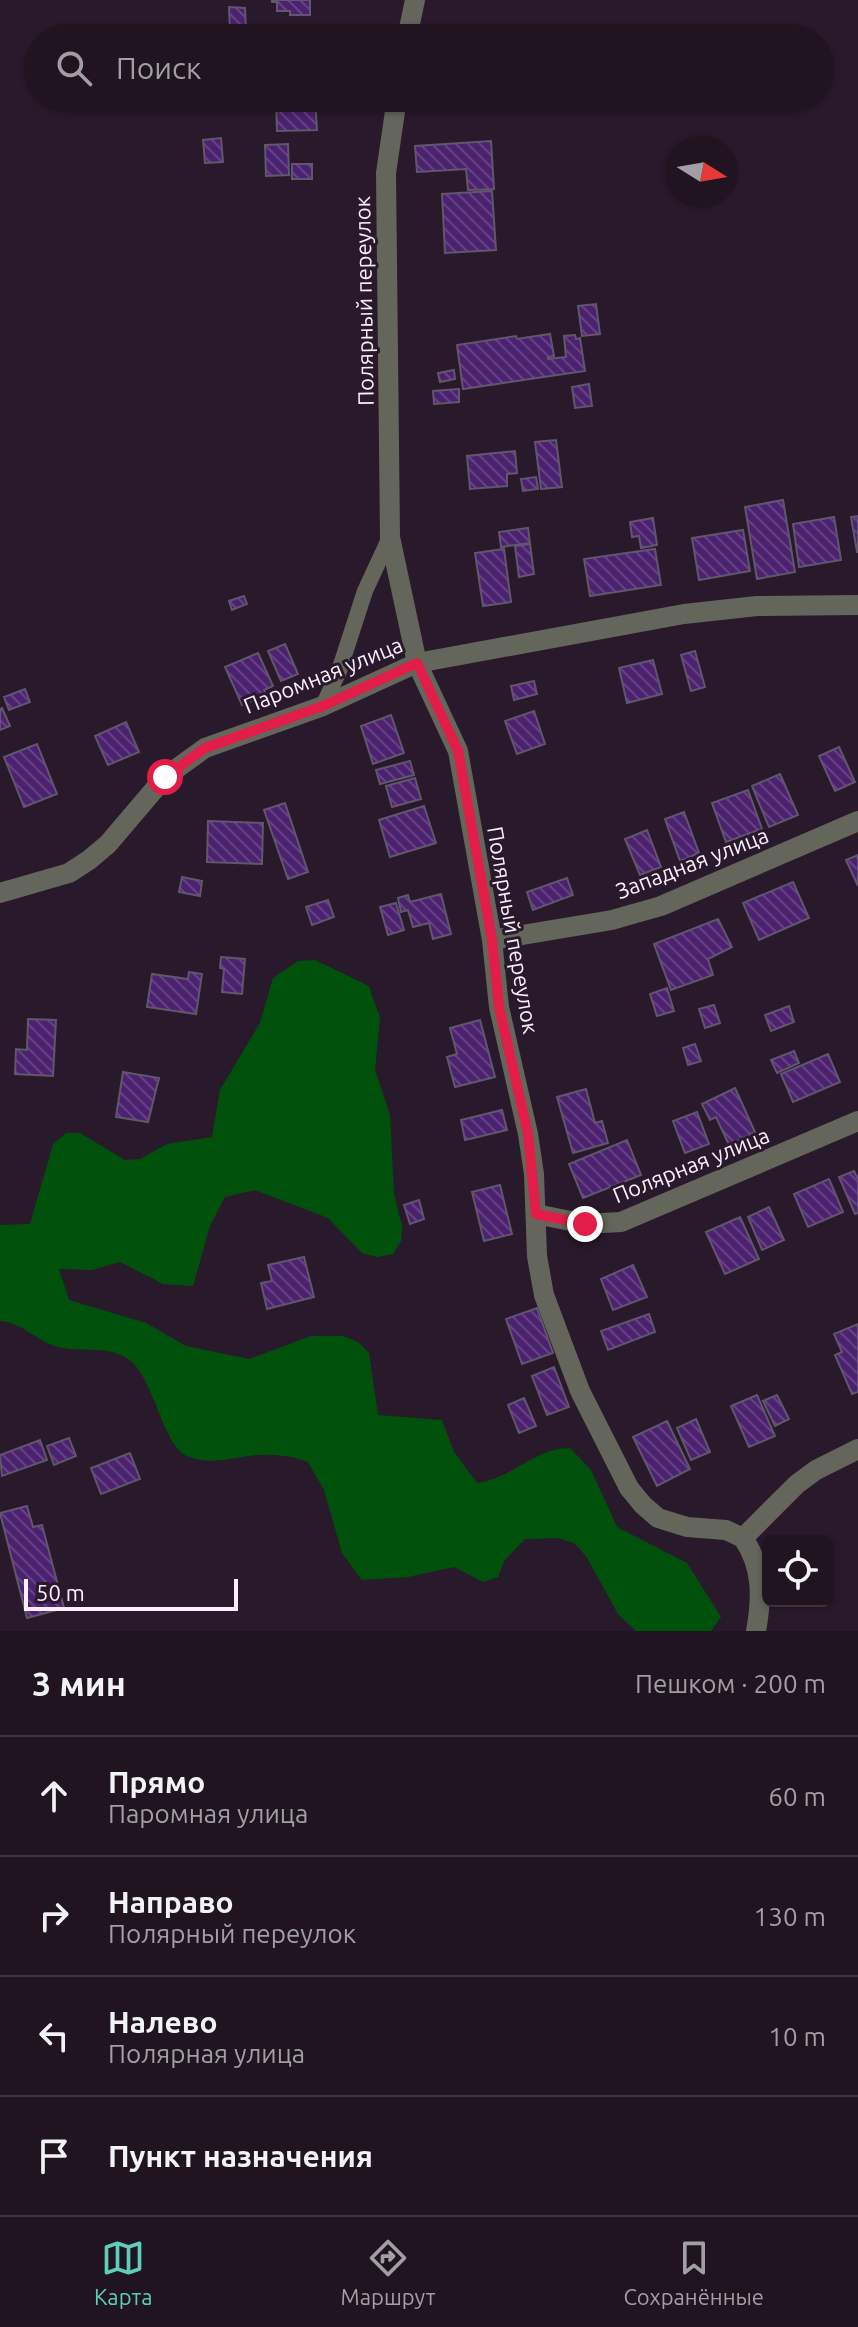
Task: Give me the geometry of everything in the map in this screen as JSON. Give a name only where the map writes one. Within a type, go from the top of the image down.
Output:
[{"type":"street","points":[[410,24],[415,0]]},
{"type":"street","name":"Полярный переулок","points":[[395,112],[386,173],[390,537],[417,663],[458,751],[492,940],[499,1007],[528,1134],[537,1256],[544,1295],[580,1391],[629,1488],[658,1518],[687,1527],[726,1530],[743,1538]]},
{"type":"street","name":"Паромная улица","points":[[0,893],[69,873],[89,860],[127,824],[165,777],[205,748],[323,706],[417,663],[684,614],[757,606],[858,605]]},
{"type":"street","name":"Западная улица","points":[[492,940],[587,925],[661,906],[858,821]]},
{"type":"street","name":"Полярная улица","points":[[536,1214],[585,1224],[621,1222],[858,1121]]},
{"type":"street","points":[[756,1631],[761,1585],[756,1562],[743,1538],[797,1484],[816,1470],[858,1449]]},
{"type":"lane","points":[[323,706],[339,671],[365,591],[390,537]]},
{"type":"green space","points":[[315,960],[369,986],[380,1018],[375,1070],[390,1115],[394,1194],[402,1226],[401,1241],[393,1254],[377,1257],[362,1253],[328,1218],[255,1190],[225,1197],[210,1226],[193,1286],[163,1284],[120,1262],[92,1270],[59,1269],[69,1300],[146,1323],[186,1346],[249,1359],[311,1336],[343,1336],[358,1342],[369,1353],[378,1415],[442,1420],[454,1452],[477,1483],[501,1476],[545,1453],[570,1448],[591,1470],[617,1527],[687,1563],[721,1617],[711,1631],[636,1631],[618,1614],[586,1556],[574,1543],[558,1538],[525,1539],[504,1561],[498,1577],[483,1582],[454,1567],[408,1577],[362,1580],[342,1553],[324,1490],[308,1462],[271,1455],[210,1461],[187,1456],[172,1440],[140,1371],[124,1356],[55,1346],[15,1324],[0,1321],[0,1225],[30,1224],[53,1144],[66,1133],[80,1133],[125,1160],[140,1159],[167,1144],[212,1137],[220,1090],[260,1023],[273,978],[298,961]]},
{"type":"building","points":[[272,0],[310,0],[310,15],[290,15],[290,11],[277,11],[277,2]]},
{"type":"building","points":[[229,7],[245,8],[246,24],[230,24]]},
{"type":"building","points":[[276,112],[316,112],[317,130],[277,131]]},
{"type":"building","points":[[221,138],[223,162],[205,163],[203,140]]},
{"type":"building","points":[[491,141],[494,189],[468,190],[466,169],[417,172],[415,146]]},
{"type":"building","points":[[288,144],[289,175],[266,176],[265,145]]},
{"type":"building","points":[[292,164],[312,164],[312,179],[292,179]]},
{"type":"building","points":[[492,191],[496,250],[445,253],[442,194]]},
{"type":"building","points":[[596,304],[600,334],[582,336],[578,306]]},
{"type":"building","points":[[550,334],[554,356],[548,359],[566,357],[564,336],[580,338],[585,371],[463,389],[457,345]]},
{"type":"building","points":[[454,370],[455,379],[440,382],[438,373]]},
{"type":"building","points":[[589,384],[592,406],[575,408],[572,387]]},
{"type":"building","points":[[459,389],[459,402],[434,404],[433,391]]},
{"type":"building","points":[[556,440],[562,487],[541,489],[535,442]]},
{"type":"building","points":[[515,451],[517,473],[507,474],[507,486],[470,489],[467,456]]},
{"type":"building","points":[[536,477],[538,489],[523,491],[521,479]]},
{"type":"building","points":[[783,500],[795,572],[757,579],[745,507]]},
{"type":"building","points":[[858,516],[858,552],[857,552],[851,517]]},
{"type":"building","points":[[834,517],[841,560],[799,567],[793,524]]},
{"type":"building","points":[[653,518],[657,545],[641,548],[639,536],[632,537],[630,522]]},
{"type":"building","points":[[528,528],[530,543],[501,547],[499,532]]},
{"type":"building","points":[[743,530],[750,571],[699,580],[692,538]]},
{"type":"building","points":[[530,544],[534,574],[519,577],[515,546]]},
{"type":"building","points":[[504,549],[511,602],[483,606],[475,553]]},
{"type":"building","points":[[655,549],[661,585],[590,596],[584,559]]},
{"type":"building","points":[[244,596],[247,604],[232,610],[229,601]]},
{"type":"building","points":[[285,644],[298,674],[281,681],[268,651]]},
{"type":"building","points":[[695,651],[705,687],[691,691],[681,655]]},
{"type":"building","points":[[258,653],[273,686],[264,690],[266,695],[242,705],[225,667]]},
{"type":"building","points":[[653,660],[662,694],[627,703],[619,668]]},
{"type":"building","points":[[534,681],[537,694],[514,700],[511,686]]},
{"type":"building","points":[[25,689],[30,702],[9,710],[4,697]]},
{"type":"building","points":[[0,709],[10,726],[0,730]]},
{"type":"building","points":[[534,711],[545,744],[517,754],[505,721]]},
{"type":"building","points":[[391,715],[404,753],[373,764],[361,726]]},
{"type":"building","points":[[126,722],[139,752],[108,765],[95,736]]},
{"type":"building","points":[[37,744],[57,794],[24,807],[4,757]]},
{"type":"building","points":[[839,747],[855,782],[835,791],[819,756]]},
{"type":"building","points":[[410,761],[414,775],[380,784],[376,770]]},
{"type":"building","points":[[780,774],[798,815],[769,827],[752,786]]},
{"type":"building","points":[[415,778],[421,799],[392,807],[386,786]]},
{"type":"building","points":[[748,790],[762,829],[726,842],[712,803]]},
{"type":"building","points":[[285,803],[308,872],[288,879],[264,810]]},
{"type":"building","points":[[424,806],[436,843],[390,857],[379,820]]},
{"type":"building","points":[[684,812],[699,853],[680,861],[665,819]]},
{"type":"building","points":[[208,821],[263,823],[262,864],[207,862]]},
{"type":"building","points":[[647,830],[661,867],[640,875],[625,839]]},
{"type":"building","points":[[858,855],[858,886],[846,860]]},
{"type":"building","points":[[182,877],[202,881],[200,896],[179,892]]},
{"type":"building","points":[[567,878],[573,895],[533,910],[527,892]]},
{"type":"building","points":[[793,882],[809,918],[759,940],[743,903]]},
{"type":"building","points":[[441,894],[451,934],[433,939],[429,923],[413,927],[408,910],[401,912],[398,898],[408,895],[410,902]]},
{"type":"building","points":[[328,900],[334,917],[312,925],[306,907]]},
{"type":"building","points":[[396,903],[404,930],[388,935],[380,907]]},
{"type":"building","points":[[718,919],[732,947],[708,959],[713,975],[671,990],[654,944]]},
{"type":"building","points":[[221,957],[245,959],[242,994],[222,992],[224,969],[220,968]]},
{"type":"building","points":[[189,972],[202,974],[196,1014],[147,1007],[152,974],[188,979]]},
{"type":"building","points":[[667,988],[674,1011],[657,1016],[650,994]]},
{"type":"building","points":[[714,1005],[720,1023],[705,1028],[699,1009]]},
{"type":"building","points":[[789,1006],[794,1022],[771,1031],[765,1015]]},
{"type":"building","points":[[28,1019],[56,1020],[53,1076],[15,1074],[16,1049],[27,1050]]},
{"type":"building","points":[[480,1020],[495,1077],[455,1087],[447,1057],[457,1054],[450,1028]]},
{"type":"building","points":[[695,1044],[701,1061],[688,1065],[683,1048]]},
{"type":"building","points":[[794,1051],[799,1063],[777,1073],[771,1060]]},
{"type":"building","points":[[828,1054],[840,1082],[793,1102],[781,1074]]},
{"type":"building","points":[[123,1072],[159,1078],[148,1122],[116,1117]]},
{"type":"building","points":[[735,1088],[755,1132],[729,1145],[716,1117],[710,1120],[702,1104]]},
{"type":"building","points":[[586,1089],[595,1123],[602,1121],[608,1143],[573,1153],[557,1097]]},
{"type":"building","points":[[502,1110],[507,1130],[465,1140],[461,1120]]},
{"type":"building","points":[[697,1112],[709,1144],[685,1153],[673,1121]]},
{"type":"building","points":[[627,1140],[641,1175],[583,1198],[569,1164]]},
{"type":"building","points":[[854,1171],[858,1179],[858,1213],[855,1214],[839,1177]]},
{"type":"building","points":[[829,1179],[843,1212],[808,1227],[794,1194]]},
{"type":"building","points":[[500,1185],[512,1234],[484,1241],[472,1192]]},
{"type":"building","points":[[419,1200],[424,1219],[410,1224],[404,1205]]},
{"type":"building","points":[[769,1207],[784,1240],[762,1250],[748,1217]]},
{"type":"building","points":[[740,1217],[759,1259],[725,1274],[706,1232]]},
{"type":"building","points":[[304,1257],[314,1297],[267,1309],[261,1283],[272,1281],[268,1265]]},
{"type":"building","points":[[633,1265],[647,1297],[613,1310],[601,1279]]},
{"type":"building","points":[[537,1308],[553,1353],[522,1364],[506,1319]]},
{"type":"building","points":[[649,1314],[655,1332],[608,1350],[601,1331]]},
{"type":"building","points":[[858,1324],[858,1392],[852,1394],[835,1355],[842,1352],[834,1334]]},
{"type":"building","points":[[554,1367],[569,1407],[547,1415],[532,1376]]},
{"type":"building","points":[[757,1395],[775,1436],[749,1447],[731,1406]]},
{"type":"building","points":[[777,1395],[789,1419],[775,1426],[763,1401]]},
{"type":"building","points":[[524,1398],[536,1426],[519,1433],[508,1405]]},
{"type":"building","points":[[696,1419],[710,1452],[691,1460],[677,1428]]},
{"type":"building","points":[[667,1421],[690,1469],[657,1486],[633,1437]]},
{"type":"building","points":[[69,1438],[76,1456],[54,1465],[47,1446]]},
{"type":"building","points":[[40,1440],[47,1460],[2,1476],[0,1455]]},
{"type":"building","points":[[130,1453],[140,1479],[101,1494],[91,1468]]},
{"type":"building","points":[[27,1506],[33,1527],[42,1525],[64,1608],[27,1618],[0,1513]]},
{"type":"route","points":[[165,777],[205,748],[323,706],[417,663],[458,751],[492,940],[499,1007],[528,1134],[536,1214],[585,1224]]}]
